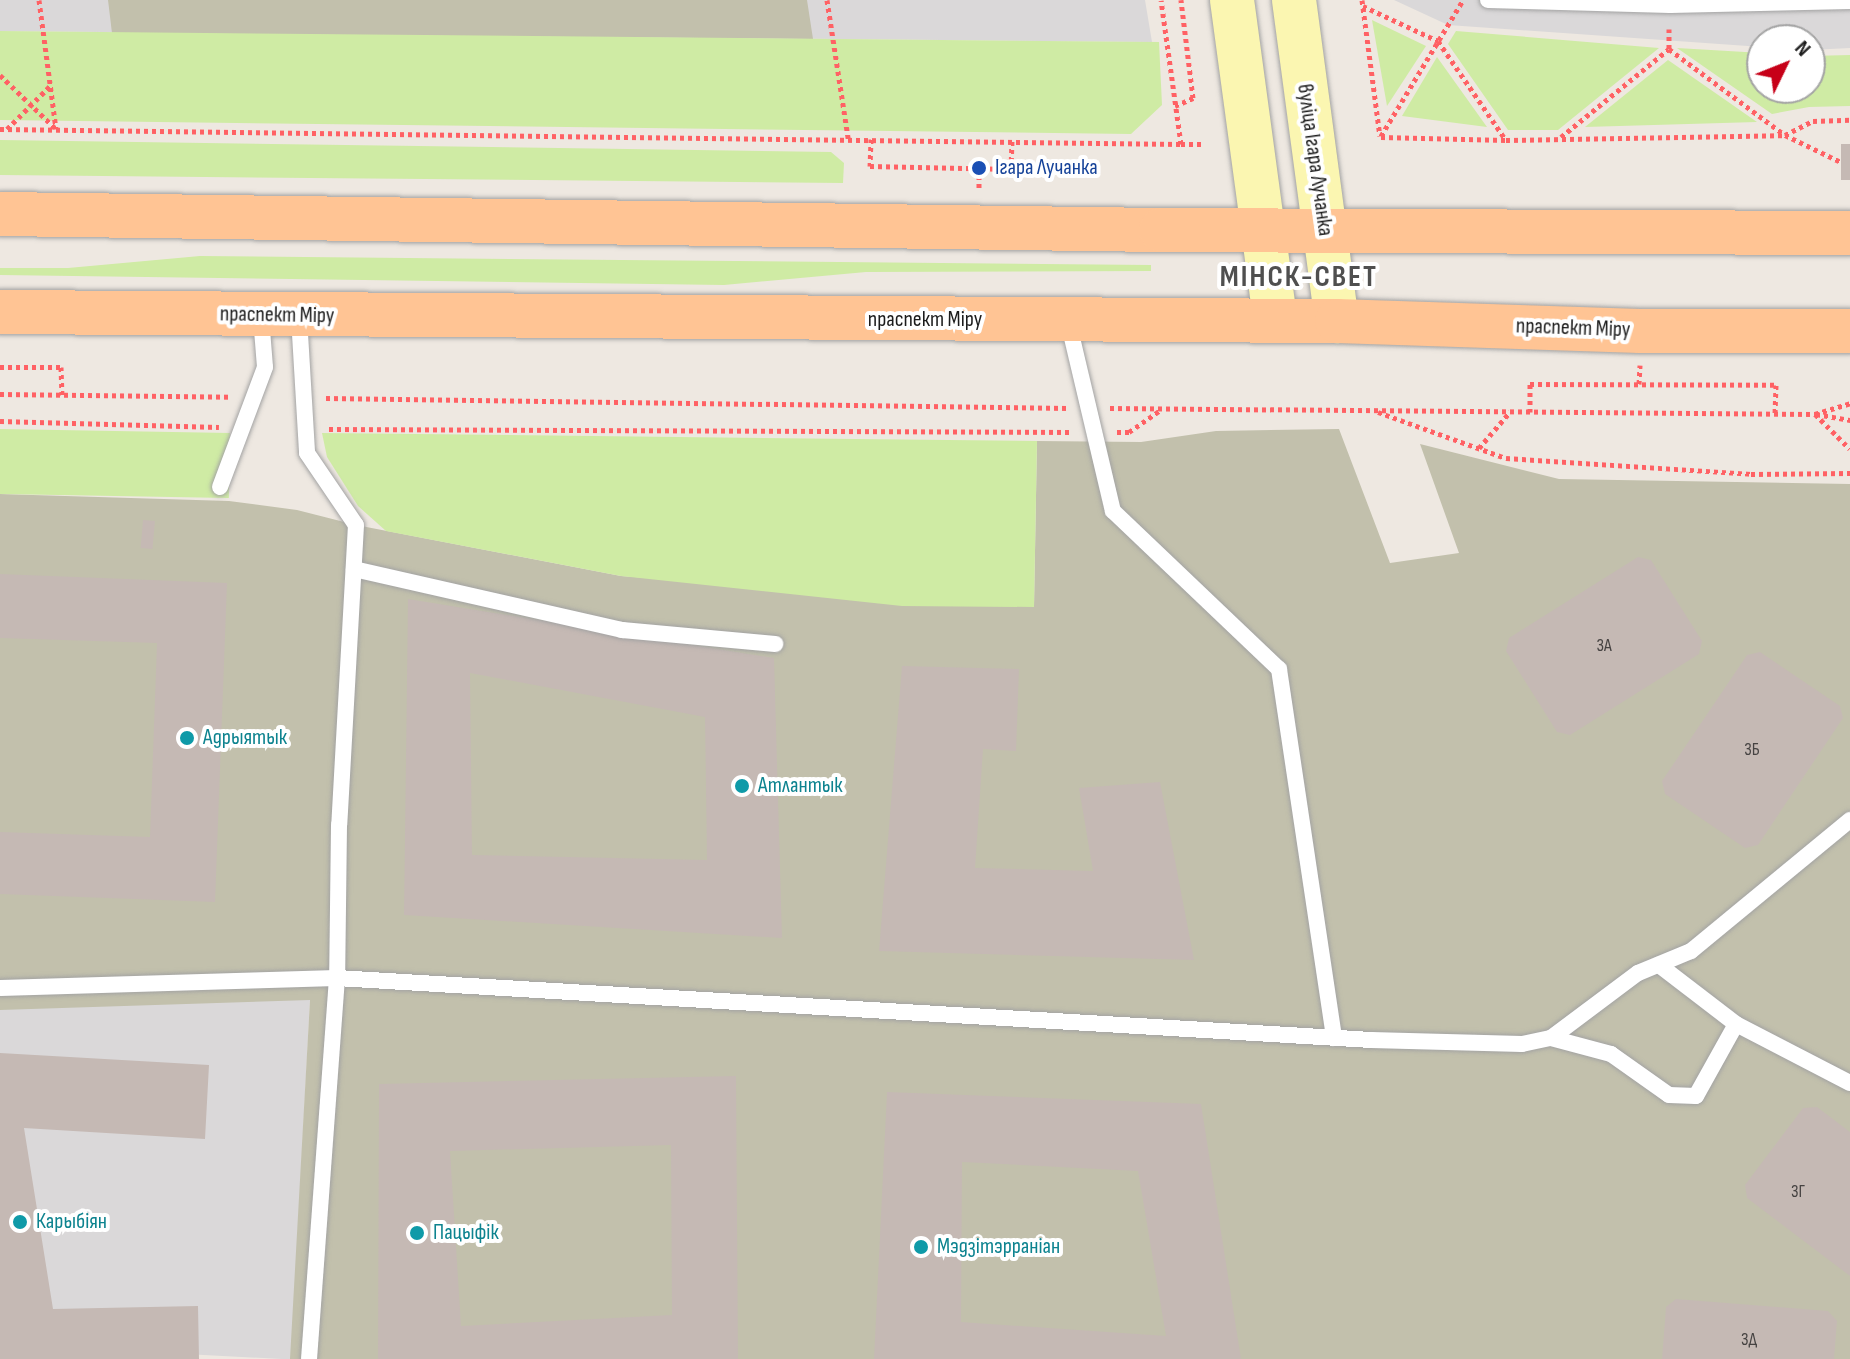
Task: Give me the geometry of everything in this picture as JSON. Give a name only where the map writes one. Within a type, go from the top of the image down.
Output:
[{"type":"main road","points":[[0,214],[1850,233]]},
{"type":"main road","name":"праспект Міру","points":[[0,312],[1275,320],[1640,331],[1850,331]]},
{"type":"street","points":[[1232,0],[1275,320]]},
{"type":"street","name":"вуліца Ігара Лучанка","points":[[1294,0],[1337,321]]},
{"type":"lane","points":[[1488,0],[1670,5],[1850,1]]},
{"type":"lane","points":[[220,487],[265,367],[280,316]]},
{"type":"lane","points":[[280,316],[304,398],[307,453],[356,525],[339,825],[337,978],[309,1359]]},
{"type":"lane","points":[[1068,321],[1113,511],[1279,669],[1334,1038]]},
{"type":"lane","points":[[354,569],[622,630],[775,644]]},
{"type":"lane","points":[[0,988],[337,978],[1334,1038],[1522,1044],[1551,1038],[1638,973],[1691,951],[1850,820]]},
{"type":"lane","points":[[1659,965],[1736,1024],[1850,1083]]},
{"type":"lane","points":[[1551,1038],[1611,1054],[1669,1095],[1696,1096],[1736,1024]]},
{"type":"path","points":[[39,0],[56,129]]},
{"type":"path","points":[[827,0],[848,138]]},
{"type":"path","points":[[1161,0],[1181,144]]},
{"type":"path","points":[[1175,106],[1193,98],[1181,0]]},
{"type":"path","points":[[1381,137],[1463,0]]},
{"type":"path","points":[[1363,3],[1438,41],[1506,140]]},
{"type":"path","points":[[1363,3],[1381,137]]},
{"type":"path","points":[[1560,138],[1669,46],[1785,135],[1841,162]]},
{"type":"path","points":[[0,75],[56,129]]},
{"type":"path","points":[[4,129],[51,85]]},
{"type":"path","points":[[1381,137],[1506,140],[1785,135],[1813,121],[1850,120]]},
{"type":"path","points":[[4,129],[1204,144]]},
{"type":"path","points":[[871,139],[870,166],[1011,169],[1012,141]]},
{"type":"path","points":[[0,367],[61,367],[62,395]]},
{"type":"path","points":[[1530,412],[1530,384],[1776,385],[1775,414]]},
{"type":"path","points":[[0,394],[253,397]]},
{"type":"path","points":[[304,398],[1815,414],[1850,420]]},
{"type":"path","points":[[1815,414],[1850,403]]},
{"type":"path","points":[[306,428],[1129,432],[1162,409]]},
{"type":"path","points":[[1373,410],[1506,458],[1751,474],[1850,473]]},
{"type":"path","points":[[1479,448],[1511,412]]},
{"type":"path","points":[[1815,414],[1850,449]]},
{"type":"path","points":[[0,421],[242,428]]},
{"type":"shaded area","points":[[0,0],[1145,0],[1152,42],[0,31]]},
{"type":"shaded area","points":[[108,0],[807,0],[813,39],[112,33]]},
{"type":"shaded area","points":[[1394,0],[1850,0],[1850,48],[1826,49],[1826,24],[1746,24],[1746,46],[1448,25]]},
{"type":"shaded area","points":[[1339,429],[1390,563],[1459,553],[1420,444],[1559,479],[1850,484],[1850,1359],[290,1359],[310,1000],[0,1010],[0,494],[229,501],[297,510],[356,525],[621,576],[1034,606],[1037,441],[1141,442],[1216,431]]},
{"type":"shaded area","points":[[0,984],[310,1000],[291,1359],[0,1344]]},
{"type":"green space","points":[[1372,20],[1426,46],[1387,106]]},
{"type":"green space","points":[[0,31],[1159,42],[1162,105],[1131,134],[0,120]]},
{"type":"green space","points":[[1456,31],[1659,48],[1558,130],[1508,130],[1448,44]]},
{"type":"green space","points":[[1677,48],[1746,52],[1746,96]]},
{"type":"green space","points":[[1850,55],[1850,106],[1809,107],[1772,114],[1758,104],[1826,104],[1826,56]]},
{"type":"green space","points":[[1437,57],[1487,127],[1402,116]]},
{"type":"green space","points":[[1668,60],[1757,122],[1585,127]]},
{"type":"green space","points":[[0,140],[831,152],[844,163],[843,183],[0,175]]},
{"type":"green space","points":[[200,256],[1151,265],[1151,271],[866,272],[724,285],[0,275],[0,268],[68,268]]},
{"type":"green space","points":[[0,429],[230,433],[229,498],[0,494]]},
{"type":"green space","points":[[322,433],[1037,441],[1034,607],[902,606],[621,576],[386,531],[358,506],[327,457]]},
{"type":"building","points":[[1841,144],[1850,144],[1850,180],[1841,180]]},
{"type":"building","points":[[143,520],[155,521],[153,549],[141,548]]},
{"type":"building","points":[[1638,557],[1651,560],[1702,641],[1699,654],[1570,735],[1557,732],[1506,651],[1509,638]]},
{"type":"building","name":"Адрыятык","points":[[0,574],[227,583],[215,902],[0,894],[0,832],[150,837],[157,643],[0,638]]},
{"type":"building","name":"Атлантык","points":[[408,599],[774,658],[782,938],[404,915]],"holes":[[[470,673],[705,717],[707,860],[472,855]]]},
{"type":"building","points":[[1760,652],[1840,706],[1843,718],[1758,845],[1745,848],[1665,794],[1662,781],[1747,655]]},
{"type":"building","points":[[902,666],[1019,669],[1016,751],[983,749],[975,868],[1093,871],[1079,788],[1160,782],[1194,960],[879,951]]},
{"type":"building","name":"Карыбіян","points":[[0,1053],[209,1065],[205,1139],[24,1128],[53,1309],[198,1306],[199,1359],[0,1359]]},
{"type":"building","name":"Пацыфік","points":[[736,1076],[738,1359],[378,1359],[379,1084]],"holes":[[[671,1145],[672,1315],[461,1326],[450,1151]]]},
{"type":"building","name":"Мэдзітэрраніан","points":[[887,1092],[1201,1104],[1241,1359],[874,1359]],"holes":[[[962,1162],[1138,1171],[1166,1336],[961,1322]]]},
{"type":"building","points":[[1817,1107],[1850,1132],[1850,1276],[1747,1198],[1745,1185],[1803,1108]]},
{"type":"building","points":[[1676,1299],[1828,1311],[1837,1321],[1834,1359],[1662,1359],[1666,1307]]},
{"type":"place","name":"Ігара Лучанка","points":[[979,168]]},
{"type":"place","name":"Адрыятык","points":[[187,738]]},
{"type":"place","name":"Атлантык","points":[[742,786]]},
{"type":"place","name":"Карыбіян","points":[[20,1222]]},
{"type":"place","name":"Пацыфік","points":[[417,1233]]},
{"type":"place","name":"Мэдзітэрраніан","points":[[921,1247]]},
{"type":"district","name":"МІНСК-СВЕТ","points":[[1299,277]]}]
